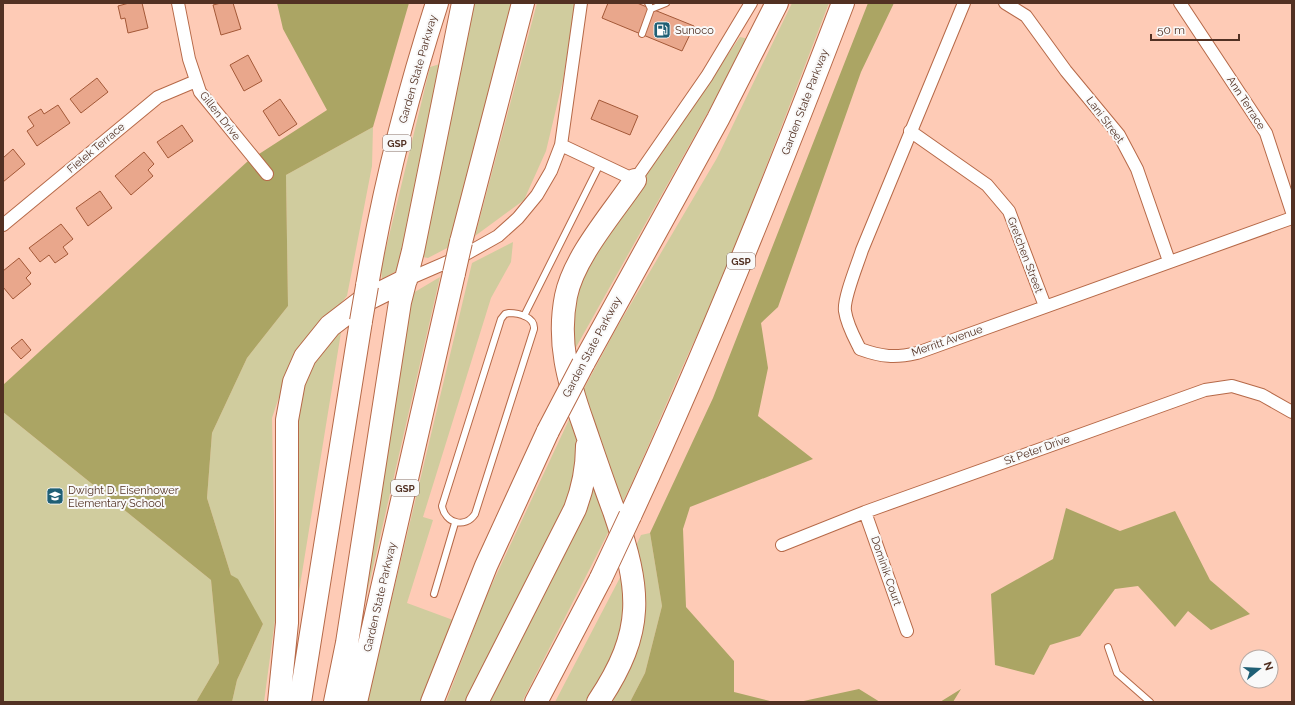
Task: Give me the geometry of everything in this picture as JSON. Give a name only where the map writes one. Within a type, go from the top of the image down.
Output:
[{"type":"highway","name":"Garden State Parkway","points":[[300,702],[367,286],[391,167],[414,77],[438,3]]},
{"type":"highway","points":[[336,702],[347,644],[397,322],[462,3]]},
{"type":"highway","name":"Garden State Parkway","points":[[356,702],[461,242],[523,3]]},
{"type":"highway","name":"Garden State Parkway","points":[[432,702],[489,559],[548,431],[721,112],[777,3]]},
{"type":"highway","name":"Garden State Parkway","points":[[536,702],[601,578],[725,301],[843,3]]},
{"type":"highway","points":[[598,702],[615,675],[625,653],[632,625],[635,597],[628,553],[571,389],[563,352],[563,320],[566,296],[574,273],[586,251],[635,180]]},
{"type":"highway","points":[[280,702],[287,623],[286,420],[294,382],[305,357],[330,326],[360,304],[406,280]]},
{"type":"highway","points":[[477,702],[575,509],[583,485],[586,467],[586,433]]},
{"type":"street","name":"Gillen Drive","points":[[178,3],[189,59],[200,92],[267,174]]},
{"type":"street","points":[[406,280],[466,254],[509,228],[528,207],[540,190],[552,170],[560,145],[581,3]]},
{"type":"street","points":[[560,145],[635,180],[707,76],[751,3]]},
{"type":"street","name":"Merritt Avenue","points":[[964,3],[910,131],[862,250],[850,284],[844,310],[851,332],[860,349],[879,356],[900,356],[917,353],[1169,261],[1292,218]]},
{"type":"street","name":"Lani Street","points":[[1004,3],[1026,16],[1066,71],[1119,135],[1137,169],[1169,261]]},
{"type":"street","name":"Ann Terrace","points":[[1180,3],[1266,133],[1292,212]]},
{"type":"street","name":"Fielek Terrace","points":[[3,225],[158,97],[196,81]]},
{"type":"street","name":"Gretchen Street","points":[[910,131],[987,185],[1009,210],[1045,306]]},
{"type":"street","name":"St Peter Drive","points":[[782,545],[865,512],[1205,390],[1232,386],[1262,394],[1290,407]]},
{"type":"street","name":"Dominik Court","points":[[865,512],[907,631]]},
{"type":"lane","points":[[642,34],[650,6],[666,3]]},
{"type":"lane","points":[[524,316],[600,164]]},
{"type":"lane","points":[[509,313],[524,316],[532,320],[534,329],[475,514],[472,518],[463,522],[455,523],[447,518],[443,512],[442,506],[502,319],[505,314],[509,313]]},
{"type":"lane","points":[[434,594],[455,523]]},
{"type":"lane","points":[[1108,647],[1117,673],[1150,702]]},
{"type":"shaded area","points":[[277,3],[409,3],[373,127],[286,175],[288,306],[247,358],[212,433],[207,498],[231,575],[238,579],[263,624],[237,680],[232,702],[196,702],[219,663],[211,580],[3,412],[3,385],[248,161],[327,110],[283,29]]},
{"type":"shaded area","points":[[467,3],[512,3],[449,247],[428,258],[418,256]]},
{"type":"shaded area","points":[[537,3],[575,3],[563,80],[546,151],[524,200],[475,236]]},
{"type":"shaded area","points":[[792,3],[829,3],[715,299],[690,351],[619,510],[579,398],[616,329],[717,158]]},
{"type":"shaded area","points":[[868,3],[894,3],[861,72],[778,307],[761,323],[768,368],[758,416],[813,459],[690,507],[683,529],[686,607],[734,661],[734,692],[774,702],[630,702],[645,673],[662,606],[650,533],[713,398]]},
{"type":"shaded area","points":[[740,37],[749,39],[570,358],[574,292],[591,257],[658,155]]},
{"type":"shaded area","points":[[440,64],[400,269],[382,279],[381,269],[430,67]]},
{"type":"shaded area","points":[[373,127],[372,166],[347,296],[291,361],[272,418],[276,613],[264,702],[232,702],[237,680],[263,624],[231,575],[207,498],[212,433],[247,358],[288,306],[286,175]]},
{"type":"shaded area","points":[[513,242],[511,262],[491,298],[423,517],[433,520],[407,603],[453,620],[421,702],[367,702],[472,263]]},
{"type":"shaded area","points":[[440,277],[351,663],[404,302],[413,293]]},
{"type":"shaded area","points":[[343,320],[291,641],[291,418],[306,366]]},
{"type":"shaded area","points":[[573,411],[579,431],[573,499],[470,702],[446,702],[485,599]]},
{"type":"shaded area","name":"Dwight D. Eisenhower Elementary School","points":[[3,412],[211,580],[219,663],[196,702],[3,702]]},
{"type":"shaded area","points":[[594,488],[612,525],[522,702],[485,702]]},
{"type":"shaded area","points":[[1066,508],[1120,531],[1175,511],[1210,580],[1250,614],[1211,630],[1188,611],[1175,627],[1138,586],[1115,589],[1080,636],[1050,645],[1034,675],[995,665],[991,594],[1053,559]]},
{"type":"shaded area","points":[[650,533],[662,606],[645,673],[630,702],[606,702],[612,694],[633,552],[641,535]]},
{"type":"shaded area","points":[[625,568],[626,633],[592,702],[555,702]]},
{"type":"shaded area","points":[[859,689],[880,702],[799,702]]},
{"type":"shaded area","points":[[961,689],[953,702],[940,702]]},
{"type":"building","points":[[129,3],[142,3],[148,28],[128,33],[125,18],[121,19],[118,6]]},
{"type":"building","points":[[233,3],[241,29],[221,35],[213,5]]},
{"type":"building","name":"Sunoco","points":[[608,3],[637,3],[694,26],[682,51],[602,18]]},
{"type":"building","points":[[248,55],[262,81],[244,91],[230,65]]},
{"type":"building","points":[[97,78],[108,92],[81,113],[70,99]]},
{"type":"building","points":[[280,99],[297,124],[279,136],[263,111]]},
{"type":"building","points":[[599,100],[638,116],[630,135],[591,119]]},
{"type":"building","points":[[58,105],[70,123],[37,146],[27,131],[34,126],[28,117],[41,109],[44,114]]},
{"type":"building","points":[[182,125],[193,141],[168,158],[157,142]]},
{"type":"building","points":[[13,149],[25,164],[3,182],[3,158]]},
{"type":"building","points":[[144,152],[154,164],[148,170],[153,176],[131,195],[115,176]]},
{"type":"building","points":[[100,191],[112,208],[88,226],[76,208]]},
{"type":"building","points":[[61,224],[73,239],[63,247],[68,254],[55,263],[49,255],[40,262],[29,248]]},
{"type":"building","points":[[19,258],[31,273],[26,278],[31,284],[13,299],[3,287],[3,271]]},
{"type":"building","points":[[22,339],[31,350],[21,359],[11,348]]},
{"type":"place","name":"Sunoco","points":[[662,30]]},
{"type":"place","name":"Dwight D. Eisenhower Elementary School","points":[[55,496]]}]
